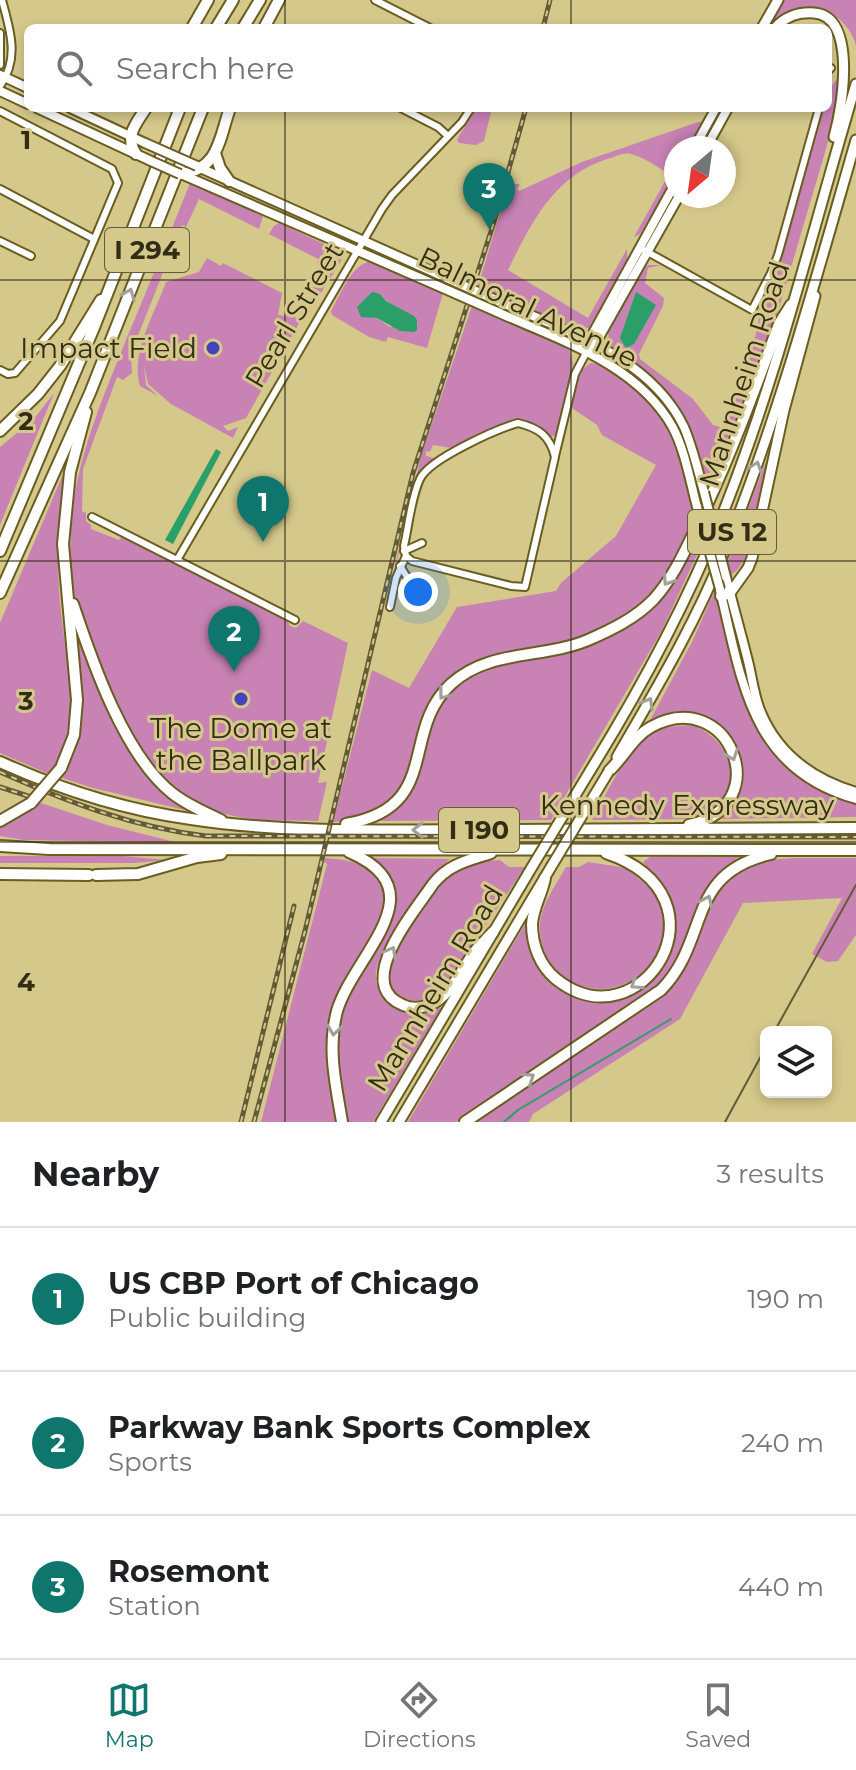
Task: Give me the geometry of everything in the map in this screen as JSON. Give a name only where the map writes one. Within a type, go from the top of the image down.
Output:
[{"type":"highway","points":[[194,24],[208,0]]},
{"type":"highway","points":[[218,24],[233,0]]},
{"type":"highway","points":[[245,24],[260,0]]},
{"type":"highway","points":[[266,24],[279,0]]},
{"type":"highway","points":[[138,155],[131,148],[130,135],[144,112]]},
{"type":"highway","name":"I 294","points":[[0,551],[178,112]]},
{"type":"highway","name":"I 294","points":[[0,593],[90,393],[201,112]]},
{"type":"highway","points":[[180,174],[197,171],[215,153],[229,112]]},
{"type":"highway","points":[[215,153],[229,181]]},
{"type":"highway","points":[[0,431],[38,394],[60,366],[90,314],[107,292]]},
{"type":"highway","points":[[322,828],[365,821],[382,814],[402,797],[439,699],[465,673],[476,666],[510,656],[583,642],[614,629],[658,595],[676,568],[718,483],[779,324],[791,305]]},
{"type":"highway","points":[[0,821],[31,803],[61,768],[74,735],[77,700],[63,544],[70,472],[82,435],[90,393]]},
{"type":"highway","points":[[66,583],[89,652],[113,707],[144,762],[171,793],[230,824]]},
{"type":"highway","points":[[609,771],[623,759],[640,734],[659,723],[677,718],[707,723],[718,730],[732,747],[737,766],[735,787],[715,815],[690,825],[636,829]]},
{"type":"highway","name":"Kennedy Expressway","points":[[0,762],[103,800],[180,818],[230,824],[322,828],[856,828]]},
{"type":"highway","name":"Kennedy Expressway","points":[[0,846],[49,849],[856,850]]},
{"type":"highway","points":[[0,874],[138,874],[197,857],[255,849]]},
{"type":"highway","points":[[342,1122],[332,1064],[334,1024],[349,983],[392,905],[388,886],[375,866],[343,850]]},
{"type":"highway","points":[[545,878],[532,925],[538,955],[552,975],[575,991],[590,996],[623,993],[641,983],[656,969],[665,953],[670,922],[666,902],[660,888],[639,869],[610,854],[592,850]]},
{"type":"highway","points":[[465,1122],[661,990],[673,979],[680,966],[714,886],[738,864],[790,850]]},
{"type":"highway","points":[[493,932],[475,951],[443,996],[433,1003],[411,1008],[387,993],[381,976],[386,960],[433,884],[458,862],[497,851]]},
{"type":"main road","points":[[761,24],[771,0]]},
{"type":"main road","points":[[762,24],[778,0]]},
{"type":"main road","points":[[781,24],[795,14],[819,13],[839,22],[851,43],[854,62],[827,164],[826,185]]},
{"type":"main road","name":"Mannheim Road","points":[[381,1122],[657,657],[698,572],[749,442],[856,84]]},
{"type":"main road","name":"Mannheim Road","points":[[399,1122],[609,771],[676,653],[723,556],[760,458],[856,140]]},
{"type":"main road","points":[[724,593],[743,577],[752,558],[784,410],[815,298],[815,277]]},
{"type":"street","points":[[1,82],[11,64],[13,41],[2,0]]},
{"type":"street","points":[[375,0],[422,24]]},
{"type":"street","points":[[389,7],[394,0]]},
{"type":"street","points":[[0,33],[0,65]]},
{"type":"street","points":[[1,82],[24,87]]},
{"type":"street","points":[[1,82],[24,101]]},
{"type":"street","points":[[0,111],[115,171],[118,178],[117,188],[57,327],[15,373],[0,370]]},
{"type":"street","points":[[46,112],[180,174]]},
{"type":"street","name":"Balmoral Avenue","points":[[79,112],[358,251],[586,353],[635,382],[661,410],[678,439],[759,708],[772,733],[787,754],[810,772],[856,792]]},
{"type":"street","points":[[409,112],[438,127],[448,136]]},
{"type":"street","name":"Pearl Street","points":[[177,560],[392,195],[468,112]]},
{"type":"street","points":[[701,136],[714,112]]},
{"type":"street","points":[[713,136],[726,112]]},
{"type":"street","points":[[643,250],[752,310],[775,264],[818,112]]},
{"type":"street","name":"Balmoral Avenue","points":[[197,171],[229,181],[587,341],[642,374],[665,397],[685,429],[726,577],[724,593],[752,710],[766,739],[787,763],[807,779],[835,794],[856,799]]},
{"type":"street","points":[[0,189],[95,237]]},
{"type":"street","points":[[586,353],[596,346],[664,207]]},
{"type":"street","points":[[405,554],[412,561],[525,587],[575,374],[586,353],[587,341],[671,208]]},
{"type":"street","points":[[0,241],[31,256]]},
{"type":"street","points":[[390,607],[421,477],[441,461],[504,427],[518,423],[542,433],[551,443],[555,457]]},
{"type":"street","points":[[92,517],[295,620]]},
{"type":"street","points":[[405,554],[422,543]]},
{"type":"street","points":[[400,566],[407,577]]},
{"type":"shaded area","points":[[781,0],[856,0],[856,46],[845,24],[823,10],[803,10],[778,24],[768,24]]},
{"type":"shaded area","points":[[838,77],[846,81],[772,332],[708,495],[694,446],[678,410],[652,379],[610,349],[608,333],[643,269],[648,265],[662,265],[648,268],[645,283],[664,298],[639,354],[640,359],[693,399],[713,425],[723,428],[745,374],[759,318],[757,314],[770,285],[821,112],[832,112],[832,85]]},
{"type":"shaded area","points":[[474,112],[491,112],[484,141],[476,145],[457,140]]},
{"type":"shaded area","points":[[704,122],[696,136],[664,136],[664,171],[636,155],[619,155],[572,177],[558,189],[535,219],[508,270],[588,318],[627,249],[627,262],[589,328],[574,329],[478,286],[509,184],[520,184],[519,191],[582,162]]},
{"type":"shaded area","points":[[190,183],[263,216],[259,229],[199,199],[186,227],[182,225],[131,353],[132,373],[123,380],[117,377],[83,469],[82,511],[86,513],[91,529],[119,540],[122,536],[287,620],[290,626],[296,628],[303,621],[348,643],[318,783],[327,782],[318,821],[258,820],[217,811],[197,802],[164,777],[138,743],[116,704],[90,646],[76,601],[70,552],[76,489],[83,459],[102,400]]},
{"type":"shaded area","points":[[664,183],[664,194],[640,234],[634,237]]},
{"type":"shaded area","points":[[279,223],[339,251],[341,261],[319,296],[311,292],[324,267],[317,263],[318,259],[269,234]]},
{"type":"shaded area","name":"Impact Field","points":[[207,258],[282,293],[278,315],[302,318],[246,418],[223,426],[228,431],[238,427],[233,438],[171,404],[148,384],[144,365],[146,385],[158,396],[140,386],[138,373],[141,347],[166,282],[199,272]]},
{"type":"shaded area","points":[[371,261],[443,293],[427,348],[388,337],[386,342],[369,337],[332,315],[331,311],[347,282],[364,263]],"holes":[[[380,294],[411,315],[418,325],[390,327],[371,317]]]},
{"type":"shaded area","points":[[372,292],[414,316],[417,330],[400,331],[377,318],[361,317],[357,307]]},
{"type":"shaded area","points":[[636,292],[656,305],[634,344],[626,348],[620,338]]},
{"type":"shaded area","points":[[472,306],[570,351],[573,364],[556,435],[551,437],[536,426],[517,421],[506,423],[457,449],[433,445],[430,452],[426,451],[426,456],[438,459],[419,476],[386,603],[421,456]]},
{"type":"shaded area","points":[[591,363],[612,371],[640,392],[654,407],[673,441],[697,519],[678,555],[646,600],[617,620],[568,640],[483,659],[452,676],[427,708],[407,776],[395,800],[382,810],[333,822],[372,670],[409,688],[457,607],[556,591],[561,583],[616,536],[656,465],[602,435],[597,425],[570,405],[578,376]]},
{"type":"shaded area","points":[[54,393],[0,525],[0,447],[34,419]]},
{"type":"shaded area","points":[[773,443],[754,535],[740,567],[731,575],[727,564]]},
{"type":"shaded area","points":[[216,449],[221,452],[173,544],[165,540]]},
{"type":"shaded area","points":[[64,472],[58,569],[70,709],[62,751],[53,772],[49,774],[0,753],[0,623]]},
{"type":"shaded area","points":[[699,529],[703,542],[661,632],[551,820],[379,821],[409,792],[434,719],[448,693],[468,677],[485,669],[583,646],[629,626],[655,605],[678,569],[682,570]]},
{"type":"shaded area","points":[[715,590],[743,691],[771,747],[792,771],[820,789],[856,803],[856,817],[716,819],[734,799],[739,787],[741,762],[730,738],[715,724],[698,717],[648,724],[692,642]]},
{"type":"shaded area","points":[[75,630],[94,681],[132,753],[168,794],[189,811],[59,777],[76,742],[82,706]]},
{"type":"shaded area","points":[[693,725],[722,747],[729,761],[731,776],[728,790],[720,802],[707,812],[689,819],[592,820],[619,770],[645,737],[664,728]]},
{"type":"shaded area","points":[[38,802],[107,825],[179,843],[24,840],[0,836],[0,826],[16,820]]},
{"type":"shaded area","points":[[0,856],[122,856],[167,860],[134,863],[0,863]]},
{"type":"shaded area","points":[[650,857],[742,857],[714,881],[705,895],[662,984],[456,1122],[408,1122],[528,919],[531,949],[545,975],[565,992],[589,999],[614,998],[638,989],[658,972],[671,949],[675,920],[668,896],[643,862]]},
{"type":"shaded area","points":[[325,858],[351,862],[372,871],[379,879],[385,901],[383,916],[333,1003],[327,1037],[327,1062],[336,1122],[261,1122],[327,864]]},
{"type":"shaded area","points":[[372,858],[450,859],[417,897],[393,935],[377,967],[376,978],[385,999],[403,1011],[422,1013],[442,1007],[373,1122],[344,1122],[336,1038],[341,1011],[383,936],[395,907],[392,884]]},
{"type":"shaded area","points":[[796,858],[856,858],[856,935],[838,961],[827,962],[812,954],[842,898],[743,903],[680,1019],[533,1114],[529,1122],[471,1122],[666,992],[712,903],[733,874],[746,865]]},
{"type":"shaded area","points":[[500,860],[509,867],[525,867],[443,989],[421,1000],[397,994],[388,978],[390,969],[403,940],[435,892],[462,866]]},
{"type":"shaded area","points":[[588,862],[632,872],[658,900],[664,919],[663,939],[655,958],[642,973],[625,984],[605,989],[582,986],[559,974],[549,962],[540,935],[546,902],[566,867],[579,867]]},
{"type":"waterway","points":[[504,1122],[518,1110],[671,1019]]},
{"type":"tram line","points":[[777,1026],[856,885]]},
{"type":"tram line","points":[[725,1122],[760,1058]]},
{"type":"railway","points":[[544,24],[550,0]]},
{"type":"railway","points":[[254,1122],[305,931],[413,473],[494,222],[525,112]]},
{"type":"railway","points":[[0,772],[101,812],[206,836],[856,837]]},
{"type":"railway","points":[[0,787],[34,798]]},
{"type":"railway","points":[[241,1122],[294,906]]},
{"type":"place","name":"Rosemont","points":[[489,229]]},
{"type":"place","name":"Impact Field","points":[[213,348]]},
{"type":"place","name":"US CBP Port of Chicago","points":[[263,542]]},
{"type":"place","name":"Parkway Bank Sports Complex","points":[[234,672]]},
{"type":"place","name":"The Dome at the Ballpark","points":[[241,699]]}]
